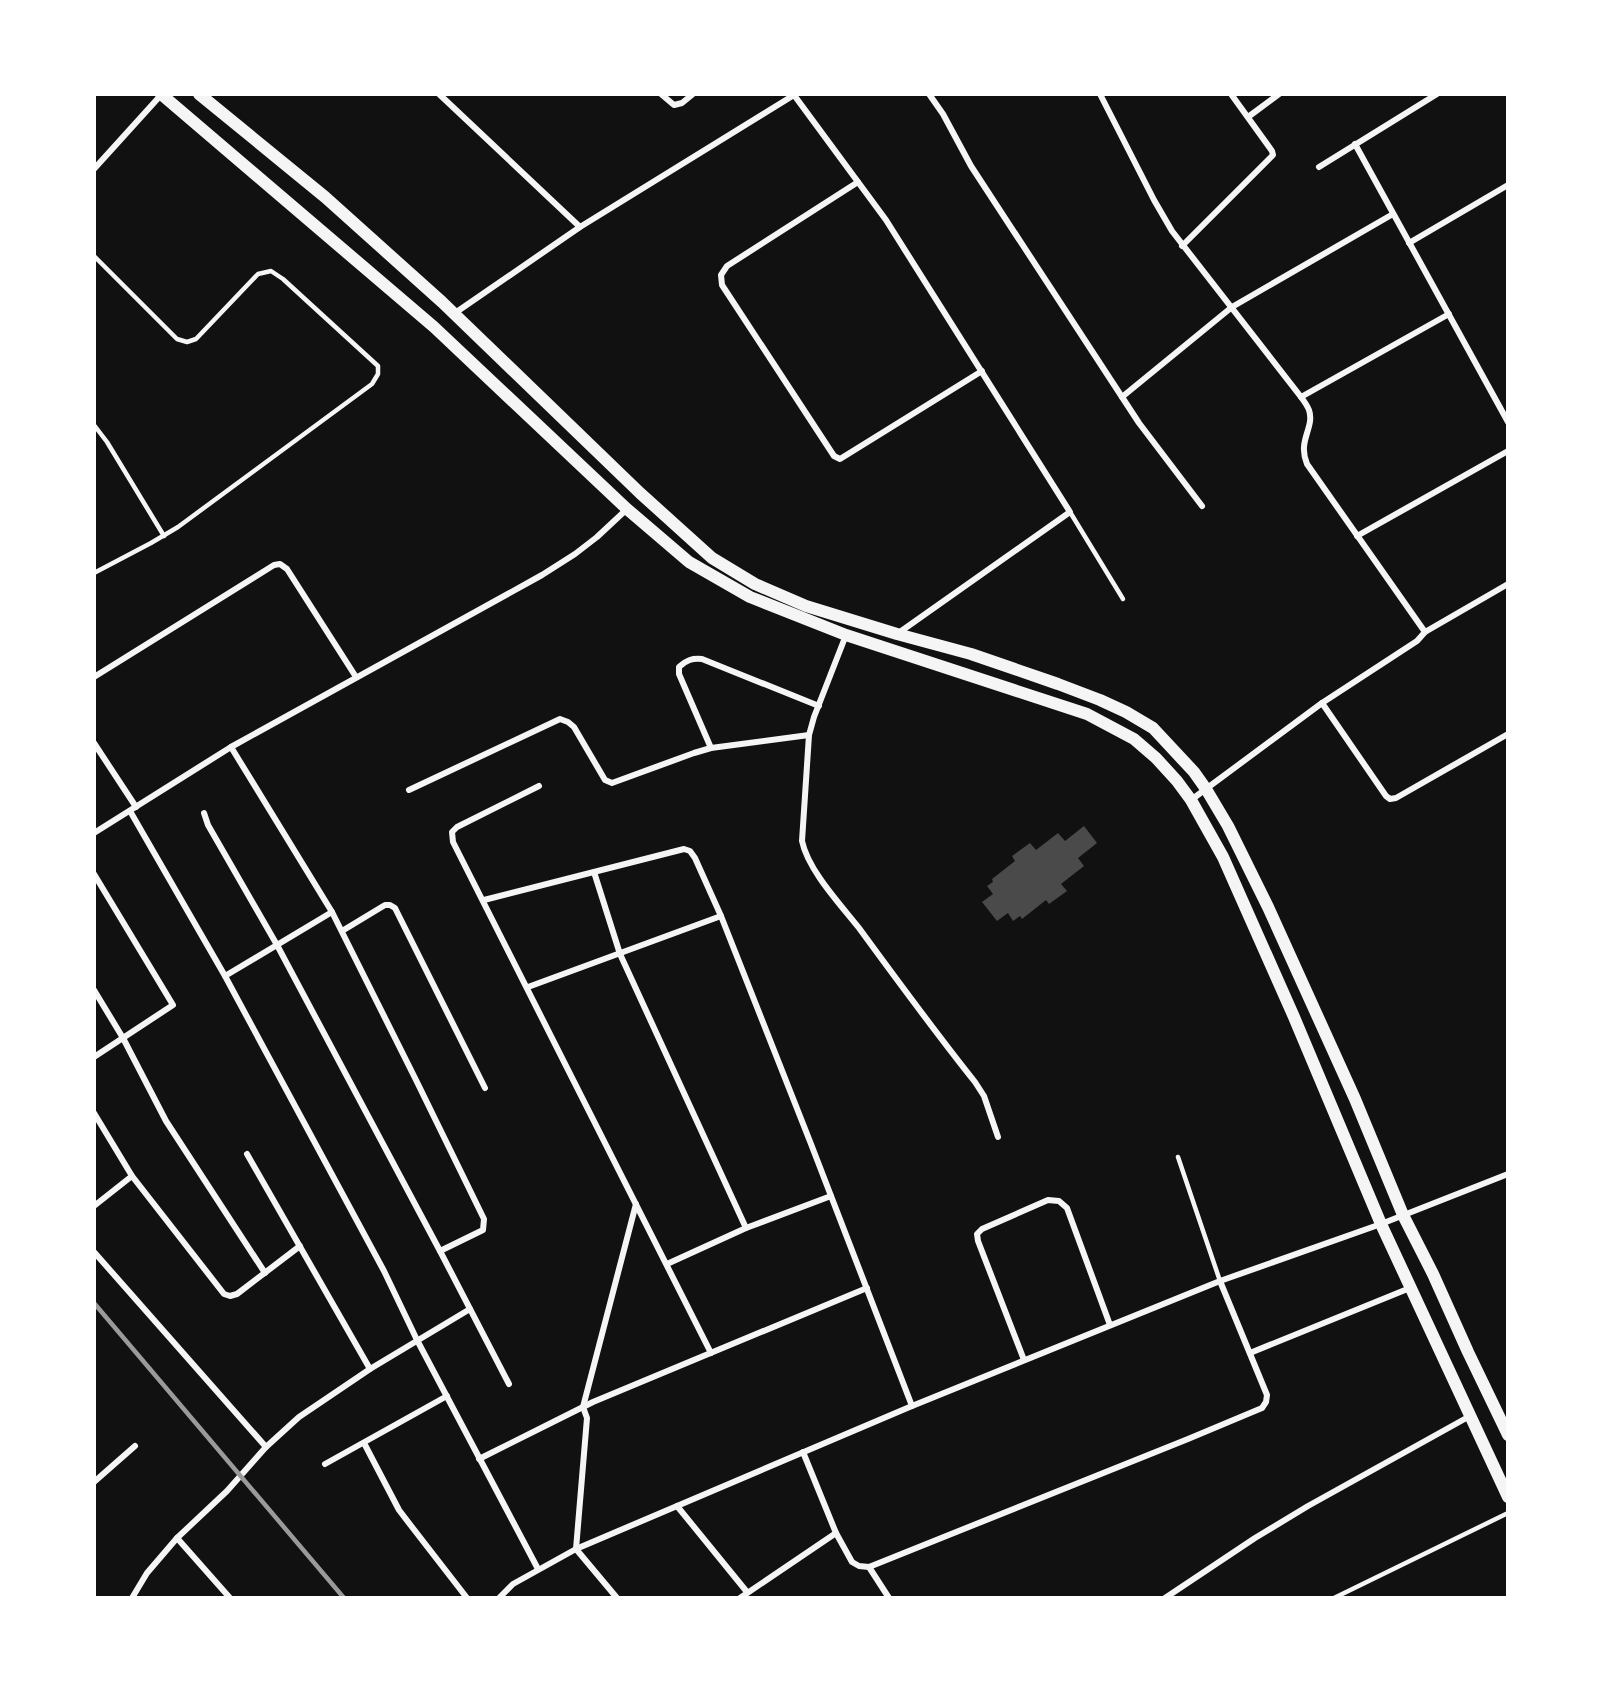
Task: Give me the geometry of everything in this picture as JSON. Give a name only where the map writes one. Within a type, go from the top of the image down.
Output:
[{"type":"main road","points":[[199,94],[325,197],[454,313],[640,493],[712,558],[755,584],[806,606],[971,654],[1058,684],[1126,711],[1153,728],[1194,772],[1228,826],[1268,908],[1355,1100],[1403,1215],[1508,1435]]},
{"type":"main road","points":[[161,95],[434,327],[627,509],[689,562],[750,597],[846,635],[1087,714],[1134,739],[1156,758],[1191,800],[1223,857],[1294,1017],[1381,1224],[1508,1497]]},
{"type":"street","points":[[439,94],[580,227]]},
{"type":"street","points":[[661,94],[674,105],[682,103],[693,94]]},
{"type":"street","points":[[929,94],[943,114],[971,166],[1143,430],[1202,506]]},
{"type":"street","points":[[1100,94],[1161,214],[1182,246],[1232,307],[1309,409],[1310,418],[1303,448],[1307,464],[1425,632]]},
{"type":"street","points":[[1182,246],[1273,155],[1231,94]]},
{"type":"street","points":[[1248,117],[1279,94]]},
{"type":"street","points":[[1319,167],[1437,94]]},
{"type":"street","points":[[94,169],[161,95]]},
{"type":"street","points":[[454,313],[580,227],[794,95],[886,220],[1070,512],[897,634]]},
{"type":"street","points":[[1355,144],[1508,422]]},
{"type":"street","points":[[858,182],[727,266],[721,275],[722,285],[734,304],[834,456],[840,459],[982,372]]},
{"type":"street","points":[[1409,243],[1508,185]]},
{"type":"street","points":[[1122,397],[1232,307],[1393,214]]},
{"type":"street","points":[[1301,397],[1449,314]]},
{"type":"street","points":[[1357,536],[1508,451]]},
{"type":"street","points":[[94,833],[231,747],[567,560],[597,537],[627,509]]},
{"type":"street","points":[[94,677],[274,565],[280,564],[287,569],[357,677]]},
{"type":"street","points":[[1191,800],[1322,703],[1417,641],[1425,632],[1508,584]]},
{"type":"street","points":[[846,635],[809,735],[802,841],[805,853],[839,903],[975,1082],[984,1096],[998,1137]]},
{"type":"street","points":[[711,748],[679,674],[679,667],[693,658],[702,659],[819,706]]},
{"type":"street","points":[[1322,703],[1390,800],[1508,734]]},
{"type":"street","points":[[409,790],[560,719],[573,727],[605,780],[612,783],[711,748],[809,735]]},
{"type":"street","points":[[95,746],[133,809],[225,976],[384,1271],[417,1340],[538,1569]]},
{"type":"street","points":[[231,747],[332,912],[483,1219],[483,1230],[440,1251]]},
{"type":"street","points":[[539,786],[456,827],[452,832],[453,842],[711,1353]]},
{"type":"street","points":[[204,813],[208,825],[278,945],[509,1384]]},
{"type":"street","points":[[484,900],[684,849],[690,851],[721,916],[912,1406]]},
{"type":"street","points":[[594,872],[620,954],[746,1228]]},
{"type":"street","points":[[94,874],[173,1005],[94,1057]]},
{"type":"street","points":[[342,931],[385,905],[395,908],[485,1088]]},
{"type":"street","points":[[225,976],[332,912]]},
{"type":"street","points":[[528,987],[721,916]]},
{"type":"street","points":[[94,990],[123,1038],[166,1121],[265,1273]]},
{"type":"street","points":[[94,1113],[132,1176],[224,1294],[230,1296],[237,1294],[300,1246]]},
{"type":"street","points":[[247,1154],[370,1369]]},
{"type":"street","points":[[499,1598],[513,1584],[576,1549],[912,1406],[1220,1281],[1381,1224],[1508,1174]]},
{"type":"street","points":[[94,1206],[132,1176]]},
{"type":"street","points":[[667,1264],[746,1228],[831,1196]]},
{"type":"street","points":[[1024,1360],[977,1234],[982,1229],[1048,1200],[1059,1201],[1067,1208],[1110,1325]]},
{"type":"street","points":[[616,1598],[576,1549],[587,1418],[583,1407],[636,1203]]},
{"type":"street","points":[[94,1252],[266,1447]]},
{"type":"street","points":[[803,1452],[836,1533],[852,1562],[859,1566],[869,1567],[1188,1439],[1262,1408],[1266,1402],[1267,1395],[1220,1281]]},
{"type":"street","points":[[479,1459],[583,1407],[867,1288]]},
{"type":"street","points":[[1250,1353],[1410,1288]]},
{"type":"street","points":[[132,1598],[147,1573],[177,1538],[227,1491],[266,1447],[299,1417],[370,1369],[470,1309]]},
{"type":"street","points":[[325,1464],[447,1396]]},
{"type":"street","points":[[1165,1598],[1255,1538],[1470,1416]]},
{"type":"street","points":[[364,1443],[399,1510],[467,1598]]},
{"type":"street","points":[[94,1482],[135,1446]]},
{"type":"street","points":[[677,1506],[747,1592]]},
{"type":"street","points":[[740,1598],[836,1533]]},
{"type":"street","points":[[177,1538],[230,1598]]},
{"type":"street","points":[[869,1567],[889,1598]]},
{"type":"lane","points":[[94,256],[177,339],[187,342],[196,339],[258,274],[271,271],[284,279],[378,366],[378,374],[372,384],[216,500],[164,536],[94,573]]},
{"type":"lane","points":[[94,425],[108,442],[164,536]]},
{"type":"lane","points":[[1070,512],[1123,598]]},
{"type":"lane","points":[[1178,1157],[1220,1281]]},
{"type":"lane","points":[[1334,1598],[1508,1513]]},
{"type":"building","points":[[1084,826],[1097,843],[1078,858],[1084,866],[1061,884],[1067,891],[1049,904],[1046,900],[1022,919],[1020,916],[1013,921],[1008,913],[997,921],[982,902],[993,894],[987,886],[993,882],[992,879],[1015,861],[1012,856],[1030,843],[1036,850],[1058,833],[1065,841]]},
{"type":"railway","points":[[94,1303],[344,1598]]}]
